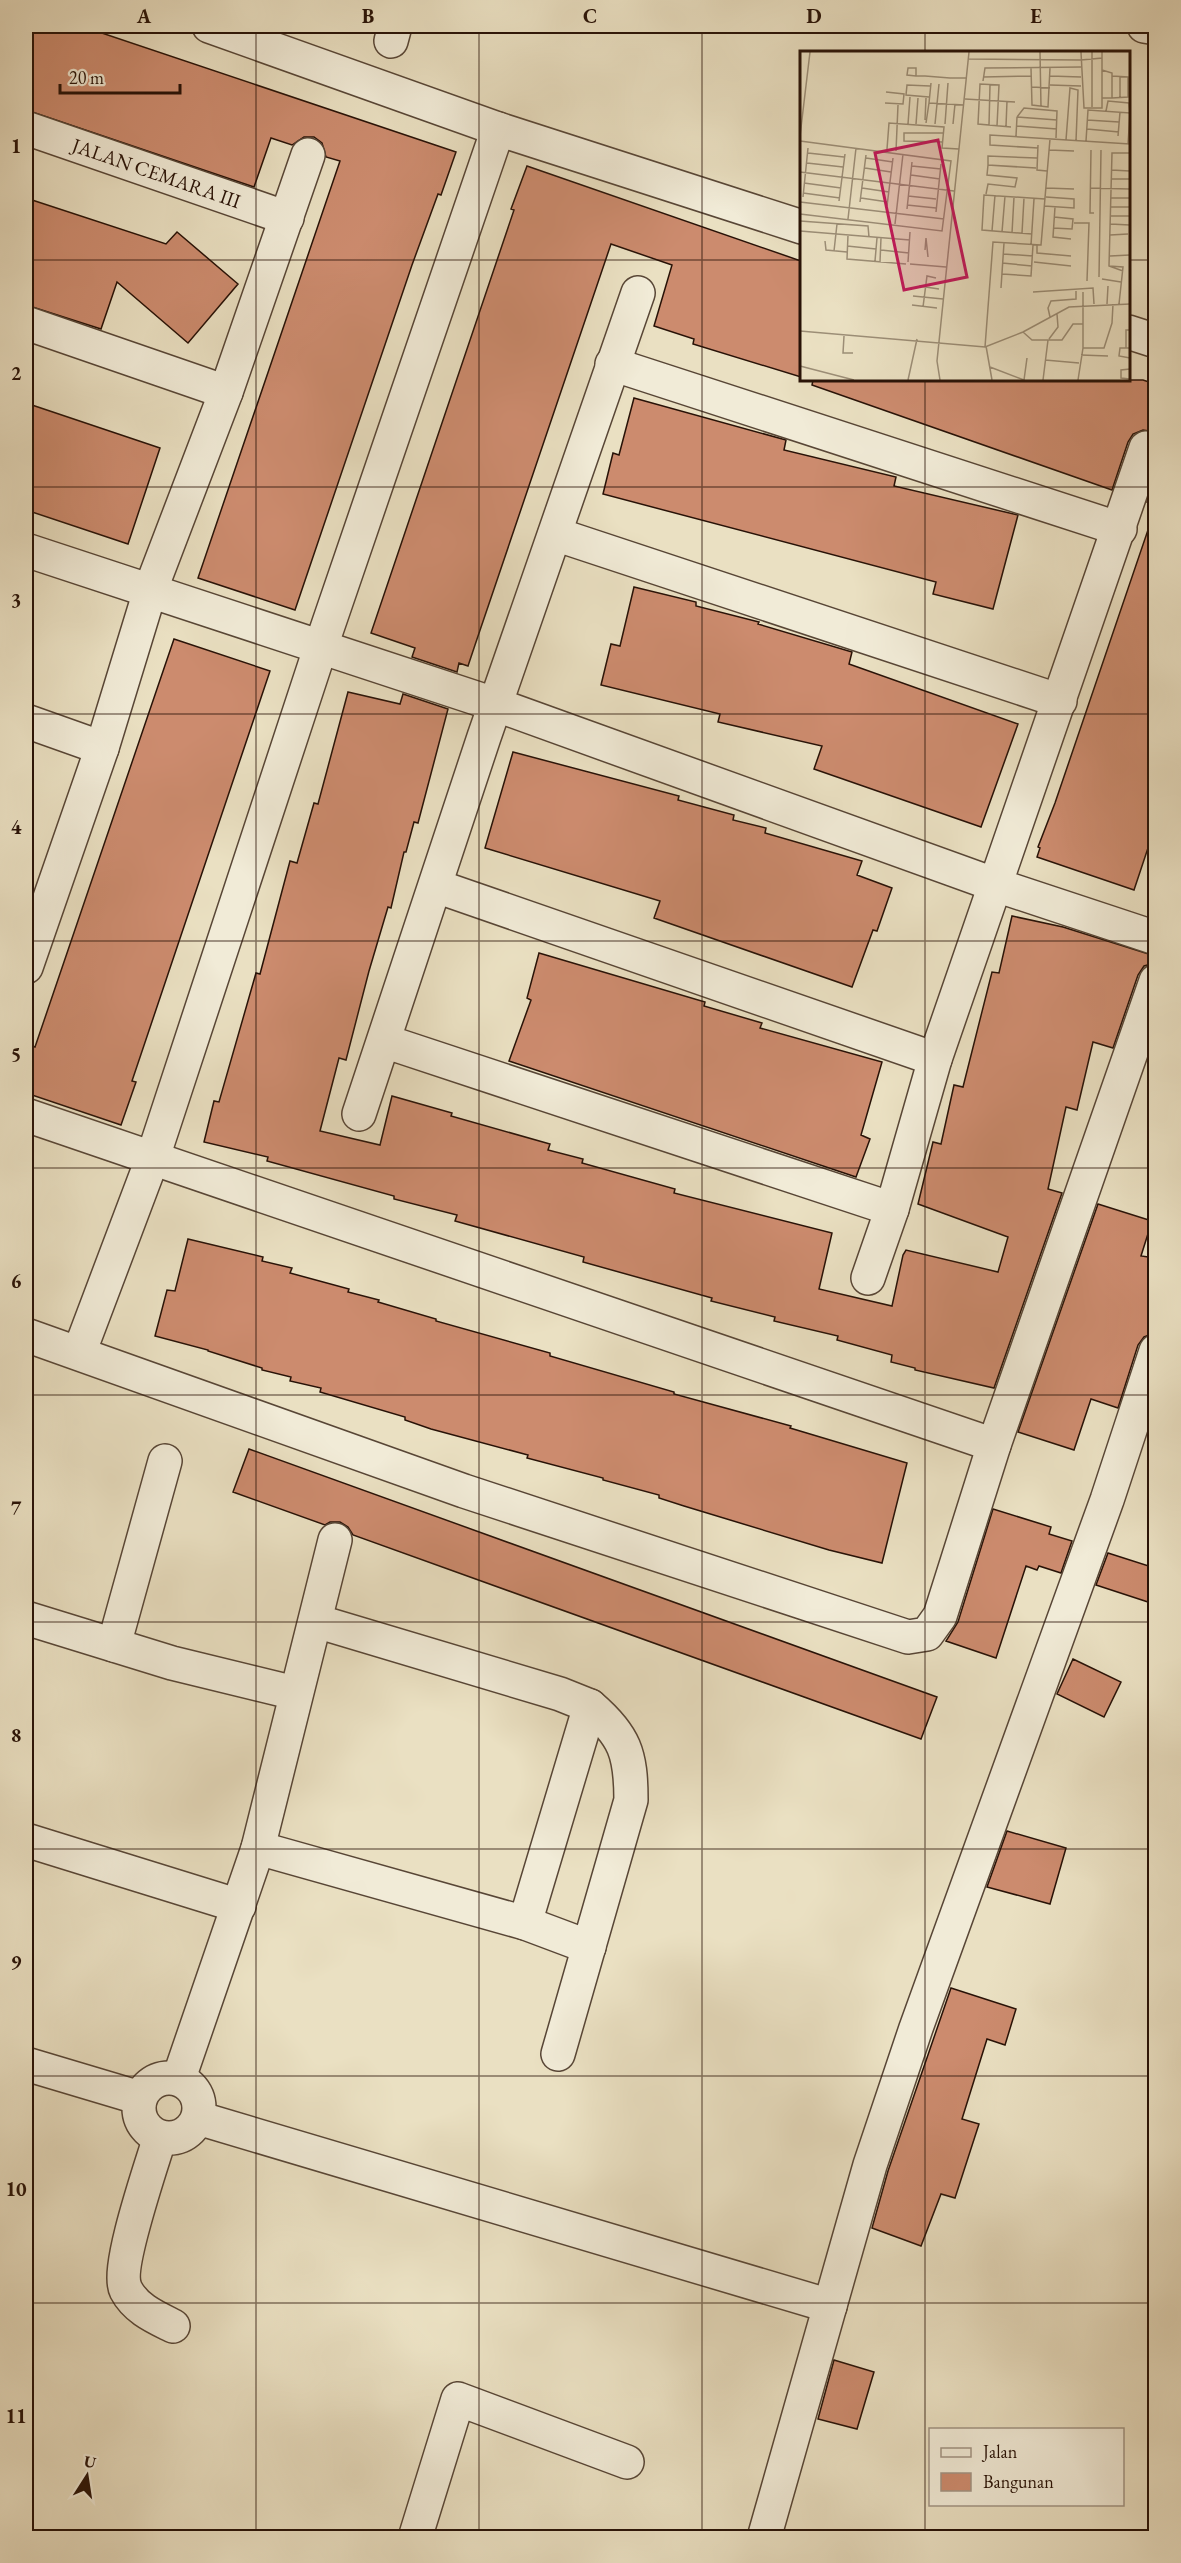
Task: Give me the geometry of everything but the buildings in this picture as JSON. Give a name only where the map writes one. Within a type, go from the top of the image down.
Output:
[{"type":"street","points":[[209,26],[498,129],[800,227]]},
{"type":"street","points":[[1144,26],[1155,28]]},
{"type":"street","name":"JALAN CEMARA III","points":[[26,128],[287,218]]},
{"type":"street","points":[[79,1353],[153,1157],[320,649],[498,129]]},
{"type":"street","points":[[26,967],[34,917],[102,748],[150,591],[226,392],[308,155]]},
{"type":"street","points":[[359,1114],[484,737],[638,293]]},
{"type":"street","points":[[26,324],[226,392]]},
{"type":"street","points":[[1130,333],[1155,341]]},
{"type":"street","points":[[612,364],[1120,529]]},
{"type":"street","points":[[868,1278],[892,1209],[935,1059],[1120,529],[1146,448]]},
{"type":"street","points":[[555,534],[1060,701]]},
{"type":"street","points":[[26,550],[320,649],[497,705],[996,885],[1155,938]]},
{"type":"street","points":[[26,721],[102,748]]},
{"type":"street","points":[[436,886],[935,1059]]},
{"type":"street","points":[[26,1335],[464,1491],[908,1637],[927,1634],[940,1616],[994,1445],[1155,981]]},
{"type":"street","points":[[384,1041],[892,1209]]},
{"type":"street","points":[[26,1115],[994,1445]]},
{"type":"street","points":[[764,2538],[870,2165],[916,2028],[1107,1500],[1155,1351]]},
{"type":"street","points":[[114,1646],[165,1461]]},
{"type":"street","points":[[180,2078],[258,1848],[335,1540]]},
{"type":"street","points":[[26,1618],[172,1663],[296,1693]]},
{"type":"street","points":[[316,1621],[560,1694],[590,1706],[610,1723],[620,1739],[631,1767],[631,1800],[558,2054]]},
{"type":"street","points":[[525,1923],[590,1706]]},
{"type":"street","points":[[26,1840],[238,1906]]},
{"type":"street","points":[[258,1848],[525,1923],[589,1947]]},
{"type":"street","points":[[26,2064],[140,2098]]},
{"type":"street","points":[[163,2078],[180,2078],[193,2087],[200,2102],[198,2118],[189,2131],[175,2138],[160,2137],[146,2128],[139,2113],[140,2098],[149,2084],[163,2078]]},
{"type":"street","points":[[198,2118],[830,2306]]},
{"type":"street","points":[[160,2137],[123,2265],[125,2289],[142,2310],[173,2326]]},
{"type":"street","points":[[415,2538],[458,2399],[627,2462]]}]
